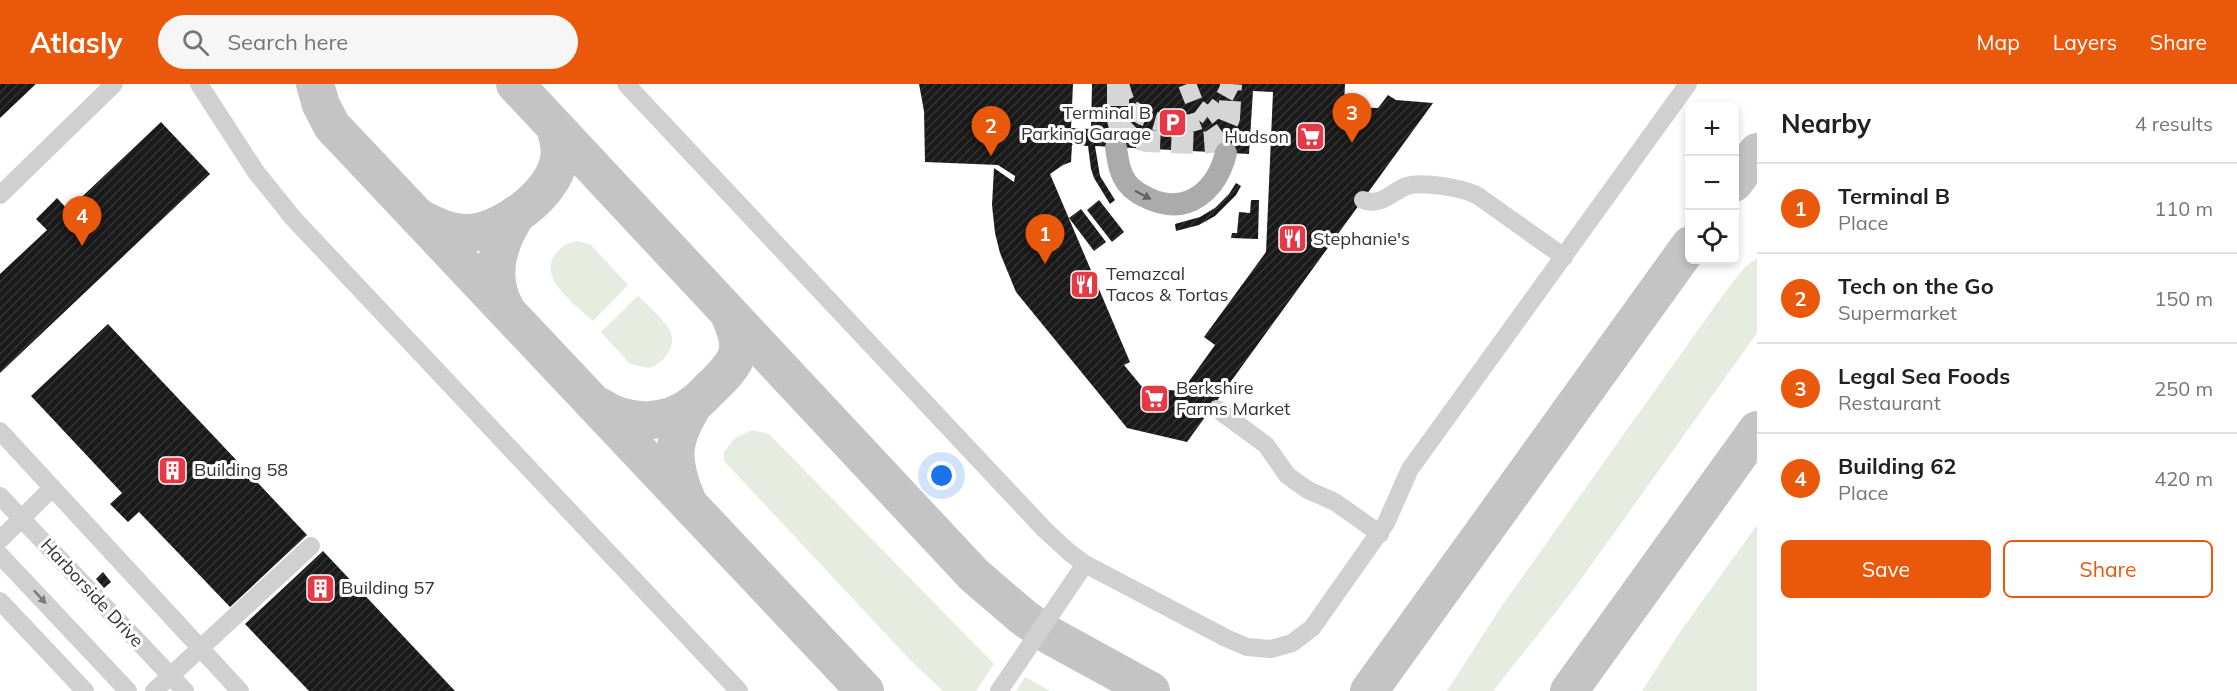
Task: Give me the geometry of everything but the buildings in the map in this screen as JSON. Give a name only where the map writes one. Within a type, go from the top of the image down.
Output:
[{"type":"main road","points":[[1116,148],[1118,165],[1127,183],[1143,196],[1168,204],[1190,201],[1208,190],[1219,173],[1226,153]]},
{"type":"street","points":[[0,195],[114,84]]},
{"type":"street","points":[[199,84],[256,172],[293,218],[739,691]]},
{"type":"street","points":[[626,84],[1044,529],[1070,553],[1085,564],[1237,644],[1271,649],[1292,643],[1312,628],[1380,534],[1410,470],[1688,84]]},
{"type":"street","points":[[1363,200],[1381,201],[1410,185],[1463,189],[1478,196],[1564,257]]},
{"type":"street","points":[[1217,409],[1266,445],[1287,475],[1295,482],[1335,502],[1380,534]]},
{"type":"street","points":[[0,431],[240,691]]},
{"type":"street","points":[[0,540],[52,488]]},
{"type":"street","name":"Harborside Drive","points":[[0,496],[184,691]]},
{"type":"street","points":[[154,691],[310,546]]},
{"type":"street","points":[[0,555],[128,691]]},
{"type":"street","points":[[999,691],[1085,564]]},
{"type":"street","points":[[0,600],[85,691]]},
{"type":"shaded area","points":[[577,241],[591,245],[628,285],[593,321],[562,292],[552,275],[551,265],[556,253],[564,246]]},
{"type":"shaded area","points":[[1757,258],[1757,333],[1574,589],[1493,691],[1447,691],[1501,607],[1725,292],[1745,267]]},
{"type":"shaded area","points":[[638,296],[671,333],[669,352],[661,361],[649,368],[630,364],[601,332]]},
{"type":"shaded area","points":[[752,430],[769,434],[994,664],[976,691],[943,691],[913,663],[724,461],[724,452],[735,438]]},
{"type":"shaded area","points":[[1757,525],[1757,691],[1642,691],[1678,635]]},
{"type":"shaded area","points":[[1025,677],[1050,691],[1016,691]]},
{"type":"taxiway","points":[[315,84],[321,105],[332,126],[865,691]]},
{"type":"taxiway","points":[[515,84],[974,575],[1023,617],[1049,635],[1151,691]]},
{"type":"taxiway","points":[[418,217],[435,226],[460,233],[481,231],[510,219],[537,198],[555,172],[560,151],[555,127]]},
{"type":"taxiway","points":[[1739,176],[1757,152]]},
{"type":"taxiway","points":[[507,311],[497,286],[497,261],[504,237],[517,214]]},
{"type":"taxiway","points":[[1369,691],[1685,252]]},
{"type":"taxiway","points":[[599,406],[622,417],[647,420],[672,416],[695,403],[725,374],[736,358],[738,339],[729,314]]},
{"type":"taxiway","points":[[687,500],[678,473],[676,450],[681,428],[695,403]]},
{"type":"taxiway","points":[[1569,691],[1757,430]]},
{"type":"tunnel","points":[[1118,84],[1118,120],[1120,127],[1129,136],[1146,141],[1196,143],[1210,142],[1223,133],[1229,118],[1231,84]]},
{"type":"tunnel","points":[[1120,84],[1127,104],[1136,112],[1146,118],[1168,124],[1190,123],[1209,115],[1219,105],[1231,84]]},
{"type":"tunnel","points":[[1187,84],[1196,107],[1208,116]]},
{"type":"place","name":"Terminal B Parking Garage","points":[[1172,123]]},
{"type":"place","name":"Hudson","points":[[1310,137]]},
{"type":"place","name":"Legal Sea Foods","points":[[1352,143]]},
{"type":"place","name":"Tech on the Go","points":[[991,156]]},
{"type":"place","name":"Stephanie's","points":[[1292,239]]},
{"type":"place","name":"Building 62","points":[[82,246]]},
{"type":"place","name":"Terminal B","points":[[1045,264]]},
{"type":"place","name":"Temazcal Tacos & Tortas","points":[[1085,284]]},
{"type":"place","name":"Berkshire Farms Market","points":[[1155,398]]},
{"type":"place","name":"Building 58","points":[[173,470]]},
{"type":"place","name":"Building 57","points":[[320,588]]}]
